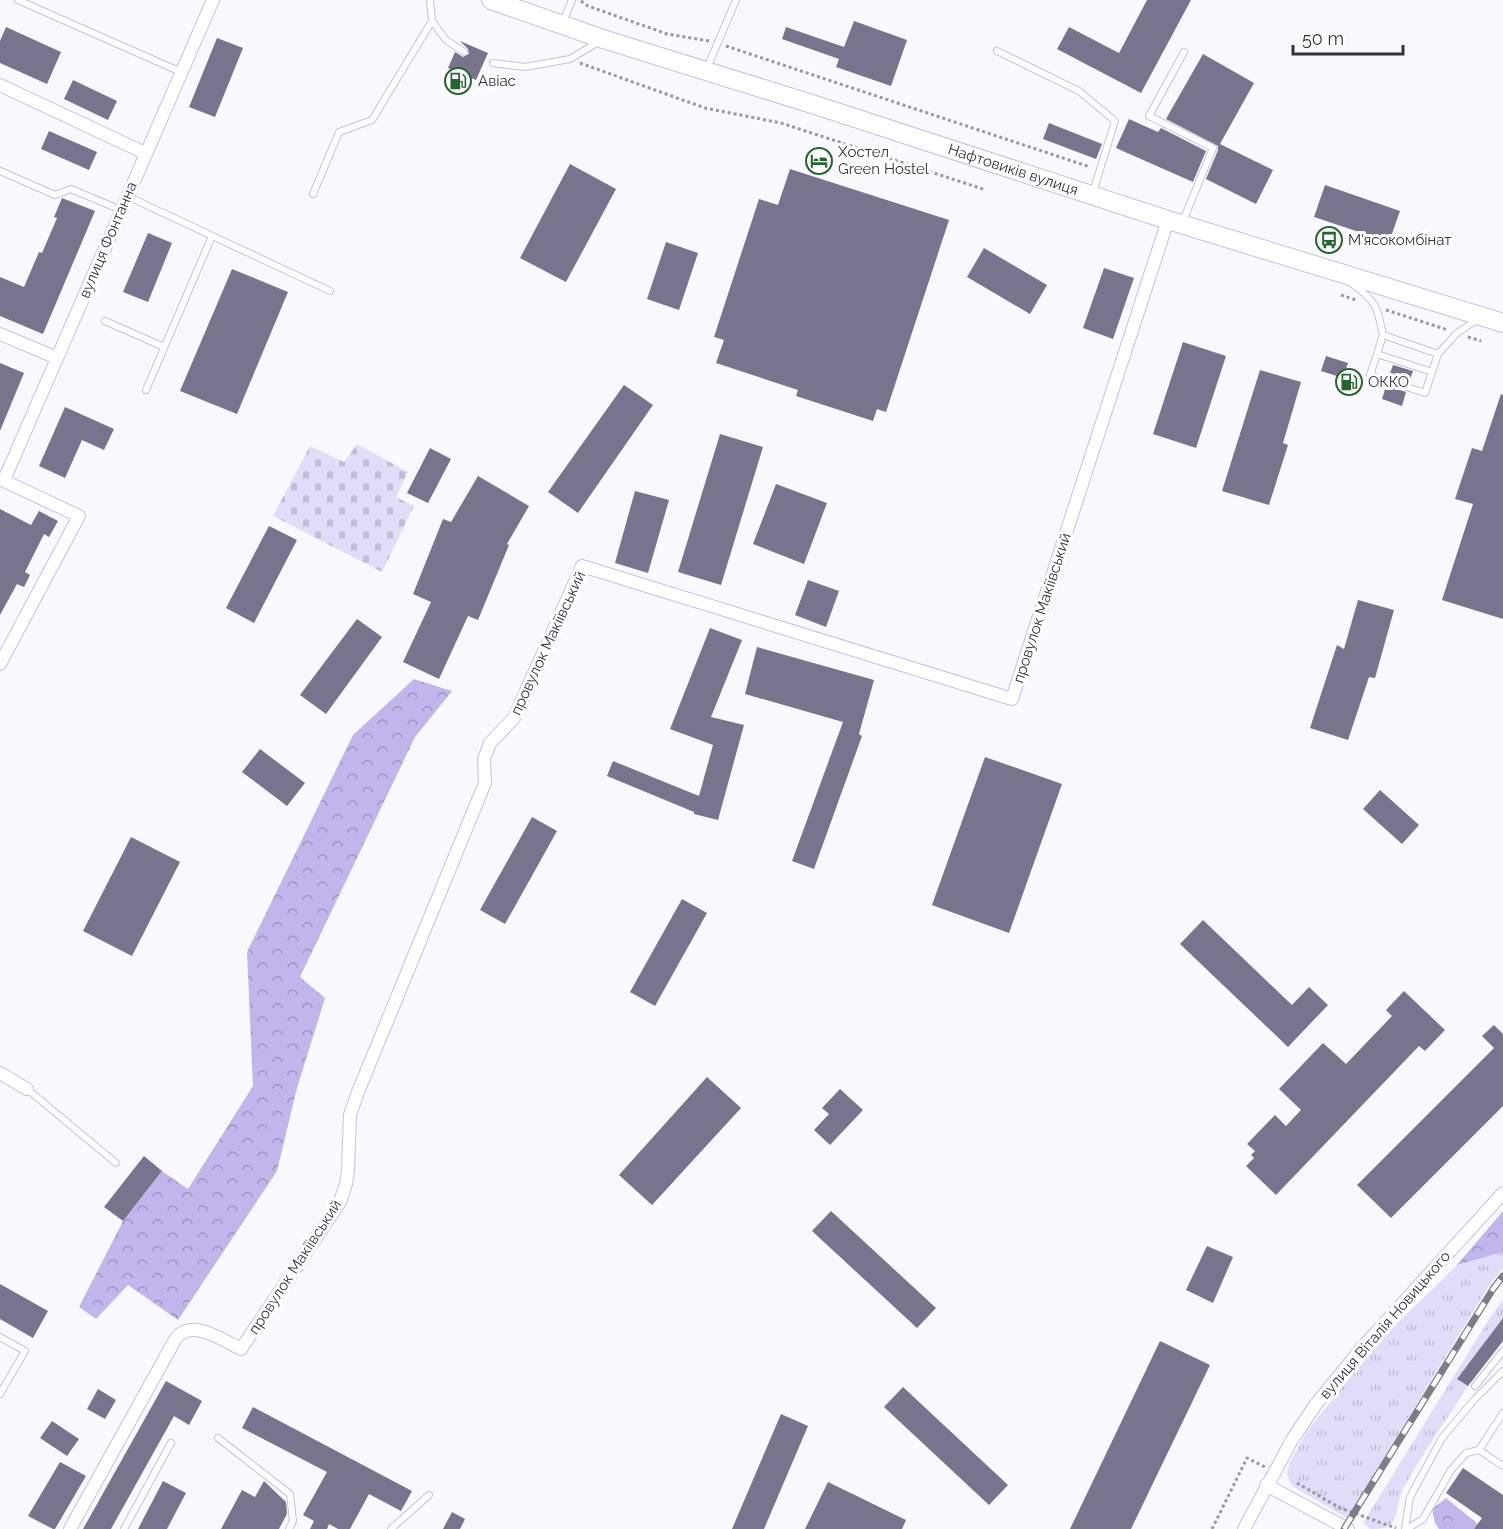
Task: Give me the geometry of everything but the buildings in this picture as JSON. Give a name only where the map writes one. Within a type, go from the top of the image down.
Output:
[{"type":"street","name":"вулиця Фонтанна","points":[[2,479],[213,0]]},
{"type":"street","name":"Нафтовиків вулиця","points":[[491,0],[603,39],[812,104],[1092,196],[1503,323]]},
{"type":"street","points":[[0,85],[145,153]]},
{"type":"street","name":"провулок Макіївський","points":[[70,1529],[176,1338],[181,1332],[189,1329],[200,1330],[242,1349],[340,1203],[348,1171],[351,1115],[358,1092],[485,783],[484,759],[490,743],[514,718],[582,566],[1012,699],[1175,222]]},
{"type":"street","points":[[0,334],[57,358]]},
{"type":"street","points":[[0,664],[79,516],[2,479]]},
{"type":"street","points":[[0,1073],[27,1089]]},
{"type":"street","name":"вулиця Віталія Новицького","points":[[1244,1529],[1266,1485],[1316,1404],[1346,1367],[1503,1193]]},
{"type":"street","points":[[1266,1485],[1348,1529]]},
{"type":"lane","points":[[18,0],[181,72]]},
{"type":"lane","points":[[430,0],[432,21],[446,40],[464,52]]},
{"type":"lane","points":[[561,25],[572,0]]},
{"type":"lane","points":[[705,71],[736,0]]},
{"type":"lane","points":[[313,194],[339,132],[372,120],[432,21]]},
{"type":"lane","points":[[493,63],[525,67],[570,59],[603,39]]},
{"type":"lane","points":[[997,51],[1079,91],[1115,121],[1092,196]]},
{"type":"lane","points":[[1175,222],[1214,148],[1149,116],[1184,52]]},
{"type":"lane","points":[[0,171],[55,195],[71,189],[121,210]]},
{"type":"lane","points":[[127,196],[330,291]]},
{"type":"lane","points":[[146,390],[212,236]]},
{"type":"lane","points":[[1331,270],[1363,292],[1377,307],[1383,335],[1370,375],[1425,393],[1438,354],[1457,333],[1481,316]]},
{"type":"lane","points":[[105,321],[164,347]]},
{"type":"lane","points":[[1383,335],[1438,354]]},
{"type":"lane","points":[[1377,354],[1432,372]]},
{"type":"lane","points":[[27,1089],[116,1163]]},
{"type":"lane","points":[[0,1337],[25,1351],[0,1394]]},
{"type":"lane","points":[[1475,1386],[1503,1351]]},
{"type":"lane","points":[[1406,1529],[1410,1497],[1442,1438],[1474,1400],[1503,1371]]},
{"type":"lane","points":[[1406,1529],[1423,1519],[1451,1470],[1466,1453],[1479,1450],[1503,1413]]},
{"type":"lane","points":[[218,1438],[290,1494],[293,1521],[289,1529]]},
{"type":"lane","points":[[124,1529],[171,1443]]},
{"type":"lane","points":[[1479,1450],[1503,1466]]},
{"type":"lane","points":[[391,1529],[429,1495]]},
{"type":"path","points":[[580,0],[588,6],[667,34],[718,43],[1100,170]]},
{"type":"path","points":[[570,59],[705,108],[781,123],[986,190]]},
{"type":"path","points":[[1341,295],[1481,341]]},
{"type":"path","points":[[1212,1529],[1247,1458],[1266,1468]]},
{"type":"path","points":[[1297,1483],[1340,1508],[1400,1529]]},
{"type":"green space","points":[[357,444],[408,472],[396,497],[414,506],[382,572],[273,516],[310,446],[344,462]]},
{"type":"green space","points":[[414,679],[452,691],[415,737],[300,977],[325,998],[297,1088],[277,1171],[178,1320],[128,1285],[96,1319],[79,1307],[123,1221],[162,1171],[188,1189],[253,1086],[247,952],[353,735]]},
{"type":"green space","points":[[1503,1211],[1503,1252],[1457,1265]]},
{"type":"green space","points":[[1503,1252],[1503,1268],[1490,1284],[1347,1518],[1290,1483],[1287,1474],[1290,1462],[1308,1430],[1379,1341],[1457,1265]]},
{"type":"green space","points":[[1503,1300],[1503,1318],[1458,1378],[1468,1386],[1403,1489],[1394,1520],[1387,1527],[1370,1529],[1363,1523]]},
{"type":"green space","points":[[1446,1498],[1478,1524],[1474,1529],[1439,1529],[1432,1509]]},
{"type":"railway","points":[[1344,1529],[1503,1276]]},
{"type":"place","name":"Авіас","points":[[458,81]]},
{"type":"place","name":"Хостел Green Hostel","points":[[819,161]]},
{"type":"place","name":"М'ясокомбінат","points":[[1329,240]]},
{"type":"place","name":"ОККО","points":[[1349,382]]}]
